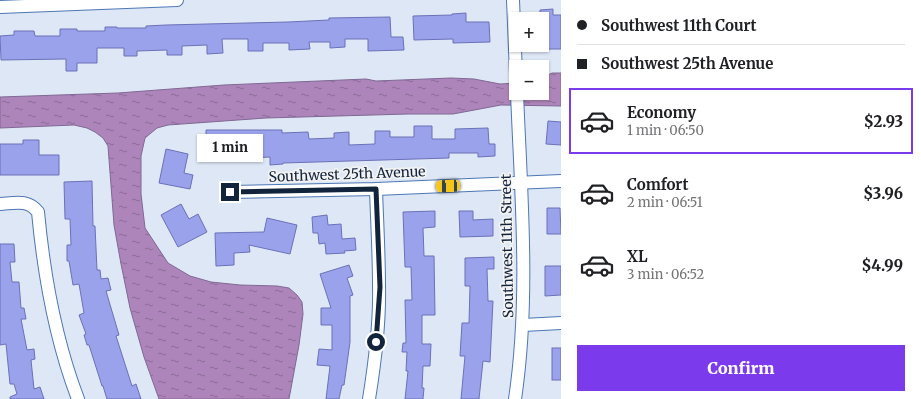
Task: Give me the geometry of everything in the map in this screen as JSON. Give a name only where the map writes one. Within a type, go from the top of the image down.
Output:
[{"type":"street","points":[[0,7],[177,0]]},
{"type":"street","points":[[513,0],[515,60]]},
{"type":"street","name":"Southwest 11th Street","points":[[515,399],[523,325],[524,274],[517,100]]},
{"type":"street","name":"Southwest 25th Avenue","points":[[230,192],[376,189],[561,181]]},
{"type":"street","points":[[368,399],[374,370],[380,287],[376,189]]},
{"type":"street","points":[[0,204],[24,203],[32,206],[38,212],[43,263],[50,304],[60,345],[78,399]]},
{"type":"street","points":[[523,325],[561,323]]},
{"type":"water","points":[[561,73],[561,106],[501,105],[453,114],[266,118],[168,125],[157,128],[145,138],[141,156],[141,194],[145,228],[168,263],[190,276],[211,282],[289,288],[302,302],[303,314],[299,345],[289,399],[159,399],[144,357],[130,308],[121,264],[114,225],[108,146],[103,138],[95,132],[87,128],[74,125],[0,128],[0,97],[118,93],[224,85],[366,79],[376,81],[451,78],[474,79],[500,84],[509,83],[509,100],[549,100],[549,74]]},
{"type":"building","points":[[553,9],[553,15],[561,15],[561,49],[549,49],[549,12],[540,12],[540,10]]},
{"type":"building","points":[[466,13],[466,22],[489,22],[490,42],[453,43],[453,39],[414,40],[413,16],[452,15]]},
{"type":"building","points":[[390,17],[391,37],[403,37],[404,50],[368,51],[368,39],[345,39],[345,47],[330,48],[330,42],[309,42],[310,49],[289,50],[289,43],[263,43],[263,51],[248,51],[248,39],[222,39],[223,53],[207,54],[207,45],[182,46],[182,55],[167,55],[167,50],[137,51],[137,56],[124,56],[124,48],[97,48],[97,63],[77,63],[77,71],[66,71],[66,59],[1,60],[0,36],[14,35],[14,31],[34,31],[35,36],[60,36],[60,29],[77,29],[77,31],[105,31],[105,27],[146,28],[146,26],[166,25],[288,22],[329,20],[329,18]]},
{"type":"building","points":[[548,121],[561,122],[561,145],[546,144]]},
{"type":"building","points":[[414,126],[432,126],[432,139],[455,139],[455,129],[488,128],[489,144],[495,144],[495,156],[478,157],[478,153],[449,153],[449,158],[283,163],[270,165],[270,157],[250,158],[250,152],[216,153],[216,156],[206,157],[206,130],[282,130],[282,133],[308,132],[309,139],[334,138],[334,133],[349,132],[349,145],[375,144],[375,131],[390,131],[390,137],[414,137]]},
{"type":"building","points":[[23,140],[39,140],[39,155],[59,155],[59,175],[0,175],[0,144],[23,144]]},
{"type":"building","points":[[166,149],[188,154],[184,173],[193,175],[190,189],[159,183]]},
{"type":"building","points":[[92,181],[93,226],[95,226],[97,270],[100,270],[101,279],[108,278],[111,290],[106,291],[119,335],[116,336],[132,386],[136,384],[141,399],[107,399],[89,345],[87,345],[84,335],[86,334],[79,315],[84,313],[79,284],[73,285],[69,261],[67,261],[67,245],[71,245],[70,219],[65,219],[64,182]]},
{"type":"building","points":[[181,204],[189,219],[198,214],[207,232],[178,247],[161,215]]},
{"type":"building","points":[[547,208],[560,208],[561,234],[547,234]]},
{"type":"building","points":[[435,211],[435,227],[423,228],[424,256],[434,256],[435,315],[422,315],[422,344],[431,344],[430,366],[423,366],[423,399],[405,399],[408,371],[406,371],[407,352],[402,352],[403,343],[406,343],[405,300],[412,300],[411,267],[405,267],[403,212]]},
{"type":"building","points":[[459,211],[473,211],[473,220],[493,219],[493,236],[460,237]]},
{"type":"building","points":[[327,215],[328,225],[341,224],[342,239],[355,238],[356,250],[344,251],[345,253],[326,254],[325,243],[319,244],[318,233],[313,233],[312,217]]},
{"type":"building","points":[[267,218],[297,225],[290,254],[249,245],[250,252],[234,253],[234,265],[216,266],[215,233],[264,232]]},
{"type":"building","points":[[0,244],[14,244],[15,262],[10,262],[12,282],[19,282],[21,308],[24,308],[26,319],[21,319],[27,350],[34,349],[35,359],[31,360],[34,389],[40,387],[44,399],[10,399],[10,397],[17,394],[14,384],[10,384],[6,344],[0,345]]},
{"type":"building","points":[[494,257],[494,269],[487,269],[488,301],[493,301],[490,362],[483,361],[479,399],[461,399],[465,356],[460,356],[462,323],[469,323],[470,286],[465,286],[465,258]]},
{"type":"building","points":[[349,265],[353,276],[347,278],[353,295],[350,296],[350,342],[344,385],[342,385],[339,399],[326,399],[330,366],[317,365],[319,349],[332,350],[332,325],[321,325],[321,308],[331,308],[320,274]]},
{"type":"building","points":[[545,266],[561,266],[561,295],[545,296]]},
{"type":"building","points":[[552,348],[561,348],[561,380],[552,380]]},
{"type":"route","points":[[230,192],[376,189],[380,287],[376,342]]}]
